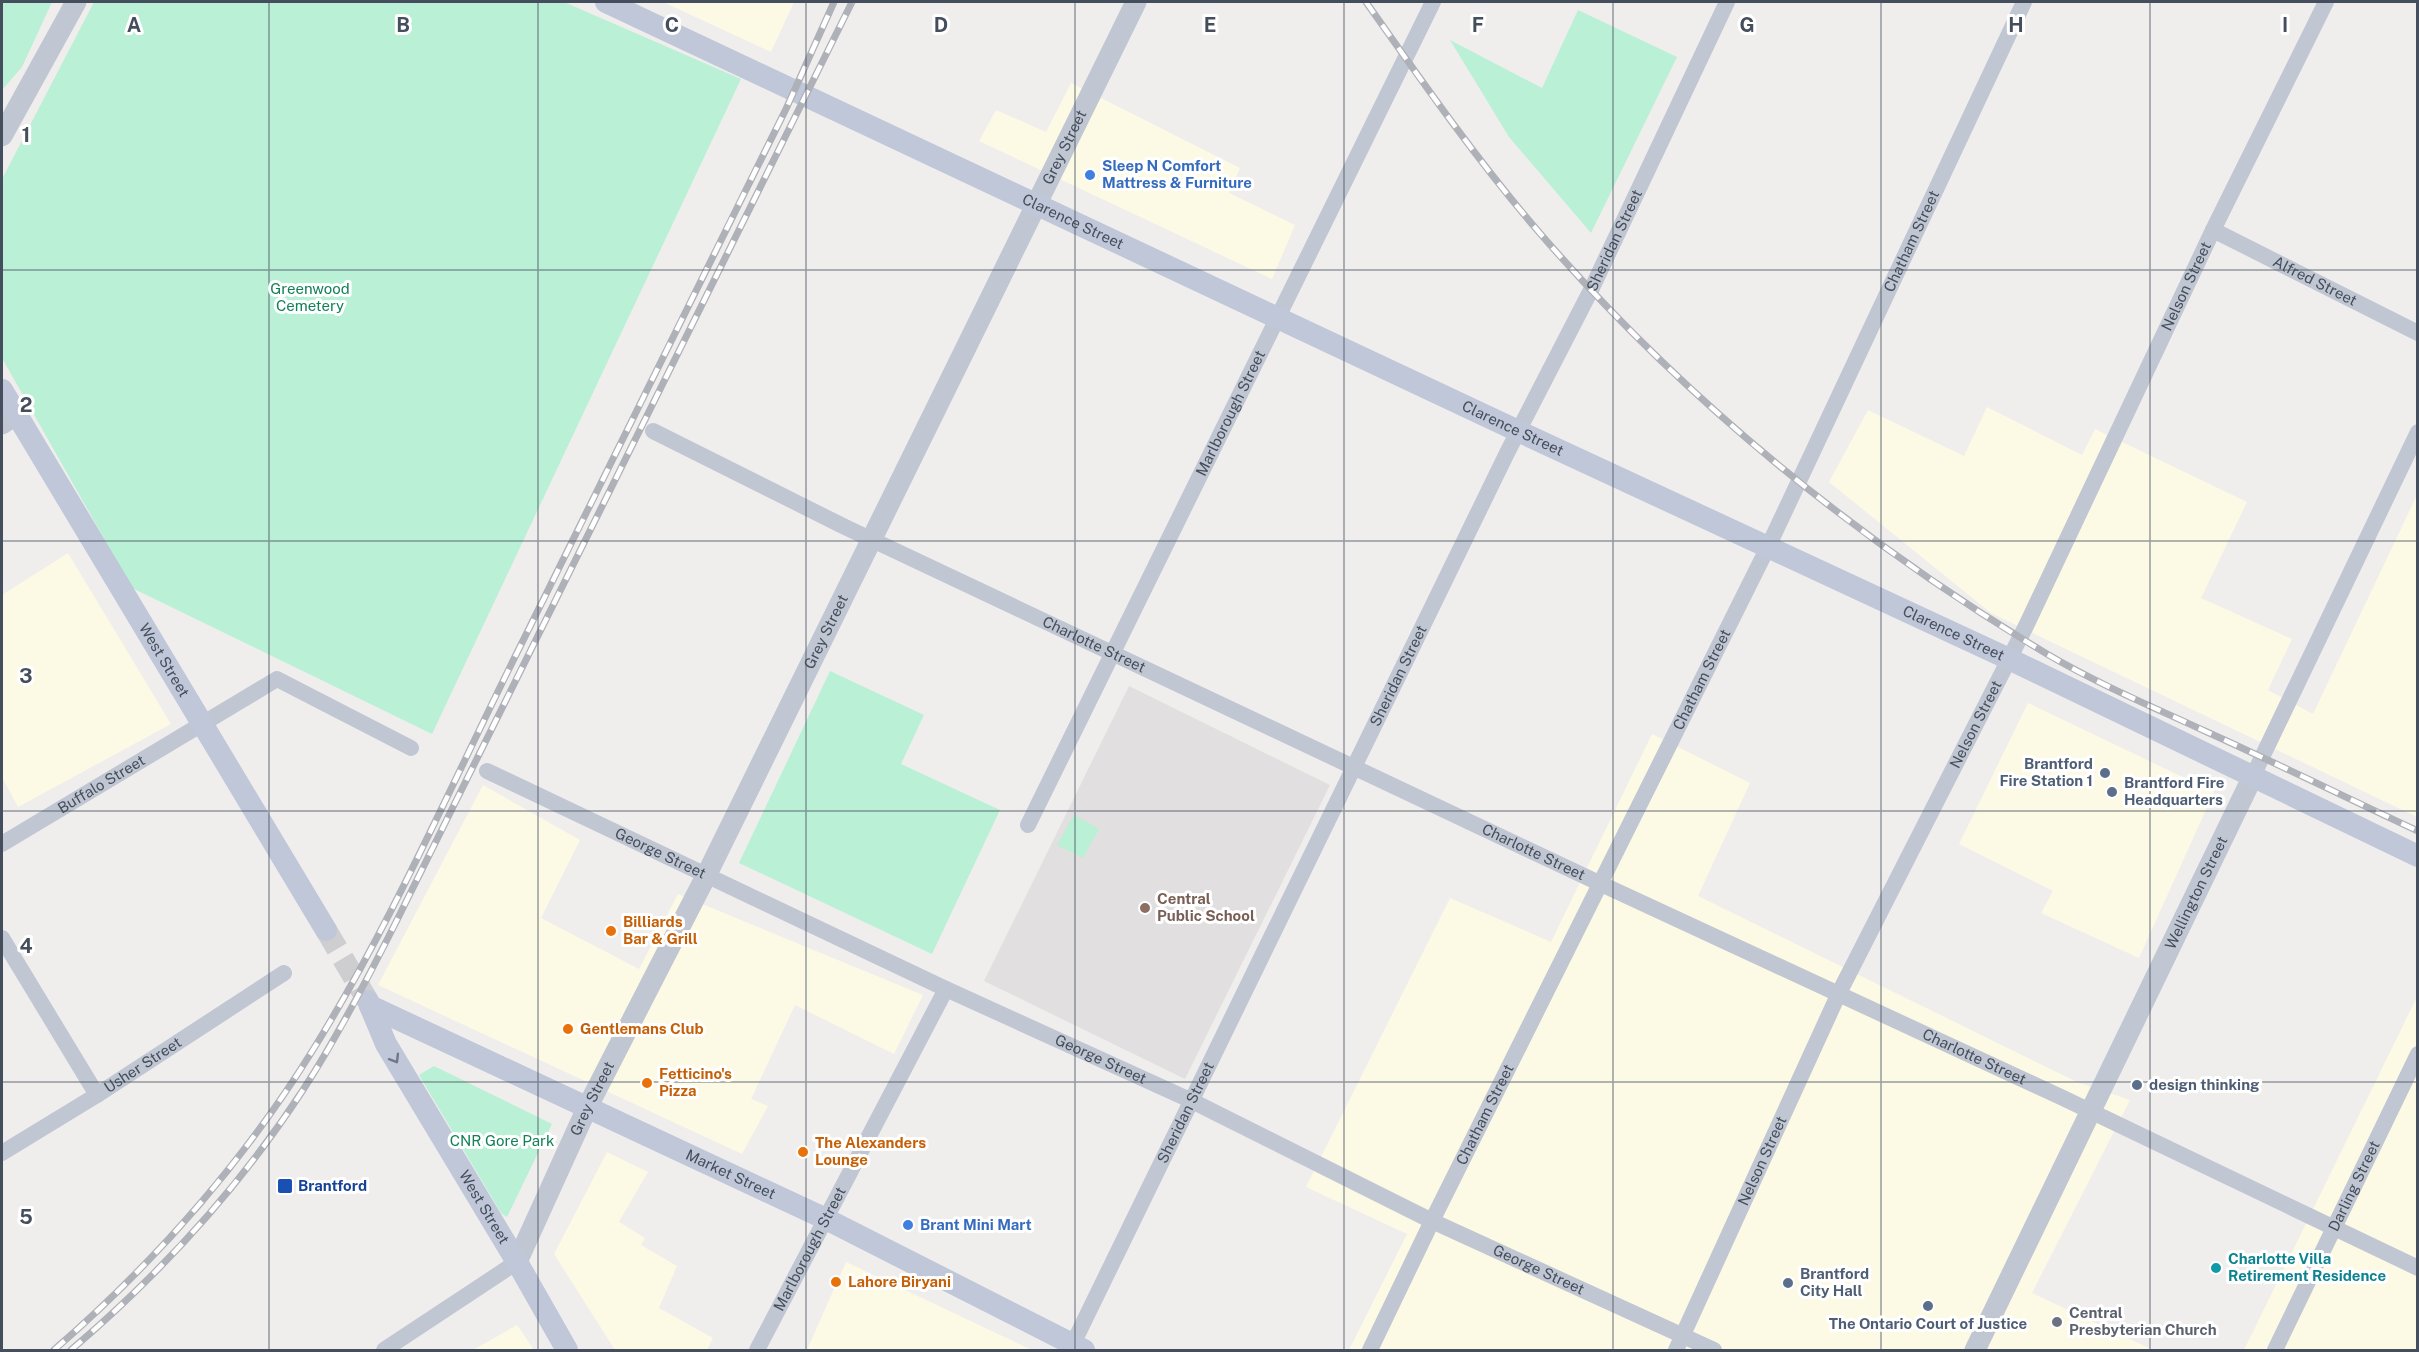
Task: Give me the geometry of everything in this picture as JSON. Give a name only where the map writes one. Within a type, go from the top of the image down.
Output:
[{"type":"main road","name":"Clarence Street","points":[[606,2],[2009,659],[2418,856]]},
{"type":"main road","name":"West Street","points":[[2,390],[9,420],[202,725],[326,930]]},
{"type":"main road","name":"West Street","points":[[369,1004],[386,1044],[567,1350]]},
{"type":"main road","name":"Market Street","points":[[369,1004],[826,1219],[1076,1349]]},
{"type":"street","points":[[2,136],[75,2]]},
{"type":"street","name":"Grey Street","points":[[517,1262],[587,1108],[706,876],[873,540],[1136,2]]},
{"type":"street","name":"Marlborough Street","points":[[1028,825],[1433,2]]},
{"type":"street","name":"Sheridan Street","points":[[1076,1349],[1190,1100],[1356,767],[1518,431],[1592,290],[1727,2]]},
{"type":"street","name":"Chatham Street","points":[[1370,1350],[1599,883],[1768,547],[2024,2]]},
{"type":"street","name":"Nelson Street","points":[[1680,1343],[1839,993],[2009,659],[2213,230],[2326,2]]},
{"type":"street","name":"Alfred Street","points":[[2213,230],[2418,333]]},
{"type":"street","name":"Charlotte Street","points":[[653,431],[873,540],[1599,883],[1839,993],[2418,1268]]},
{"type":"street","name":"Wellington Street","points":[[1975,1350],[2418,432]]},
{"type":"street","points":[[202,725],[277,679],[411,748]]},
{"type":"street","name":"Buffalo Street","points":[[2,844],[202,725]]},
{"type":"street","name":"George Street","points":[[487,771],[946,989],[1190,1100],[1680,1343],[1714,1350]]},
{"type":"street","points":[[2,938],[97,1095]]},
{"type":"street","name":"Usher Street","points":[[2,1153],[97,1095],[284,973]]},
{"type":"street","name":"Marlborough Street","points":[[757,1350],[946,989]]},
{"type":"street","name":"Darling Street","points":[[2275,1350],[2418,1054]]},
{"type":"street","points":[[384,1350],[517,1262]]},
{"type":"shaded area","points":[[663,2],[794,2],[771,52]]},
{"type":"shaded area","points":[[1071,83],[1240,168],[1229,193],[1295,225],[1272,279],[979,141],[996,110],[1046,132]]},
{"type":"shaded area","points":[[1987,407],[2082,455],[2095,429],[2247,502],[2201,598],[2292,639],[2268,690],[2313,714],[2417,495],[2417,817],[1991,613],[1829,482],[1868,410],[1964,456]]},
{"type":"shaded area","points":[[68,553],[171,724],[18,807],[2,777],[2,595]]},
{"type":"shaded area","name":"Central Public School","points":[[1129,686],[1330,785],[1185,1079],[984,981]]},
{"type":"shaded area","points":[[2028,703],[2214,792],[2139,958],[2041,913],[2053,891],[1959,844]]},
{"type":"shaded area","points":[[1652,734],[1750,783],[1698,896],[2077,1082],[2130,1100],[2032,1293],[2153,1350],[1349,1350],[1407,1234],[1306,1187],[1450,898],[1551,942]]},
{"type":"shaded area","points":[[483,785],[580,840],[541,918],[639,969],[678,894],[923,995],[894,1054],[795,1005],[751,1099],[768,1106],[742,1154],[378,985]]},
{"type":"shaded area","points":[[2417,997],[2417,1350],[2244,1350]]},
{"type":"shaded area","points":[[607,1152],[648,1172],[619,1222],[645,1238],[641,1245],[677,1266],[659,1308],[713,1338],[707,1350],[615,1350],[554,1254]]},
{"type":"shaded area","points":[[846,1262],[1032,1350],[807,1350]]},
{"type":"shaded area","points":[[517,1325],[534,1350],[473,1350]]},
{"type":"green space","points":[[2,2],[52,2],[22,67],[2,90]]},
{"type":"green space","name":"Greenwood Cemetery","points":[[94,2],[564,2],[741,79],[432,734],[132,588],[2,358],[2,179]]},
{"type":"green space","points":[[1578,10],[1677,57],[1591,233],[1509,137],[1450,40],[1542,88]]},
{"type":"green space","points":[[830,671],[924,715],[901,764],[1000,810],[932,954],[739,863]]},
{"type":"green space","points":[[1074,815],[1099,829],[1083,858],[1057,845]]},
{"type":"green space","name":"CNR Gore Park","points":[[434,1066],[552,1124],[507,1217],[501,1213],[419,1075]]},
{"type":"tunnel","points":[[326,930],[368,1001]]},
{"type":"railway","points":[[54,1350],[126,1283],[225,1174],[255,1135],[311,1053],[365,961],[786,109],[834,2]]},
{"type":"railway","points":[[71,1350],[135,1292],[225,1196],[278,1126],[328,1049],[397,920],[852,2]]},
{"type":"railway","points":[[1366,2],[1449,119],[1493,176],[1538,231],[1593,292],[1712,408],[1841,515],[1908,564],[2066,665],[2418,831]]},
{"type":"place","name":"Sleep N Comfort Mattress & Furniture","points":[[1090,175]]},
{"type":"place","name":"Brantford Fire Station 1","points":[[2105,773]]},
{"type":"place","name":"Brantford Fire Headquarters","points":[[2112,792]]},
{"type":"place","name":"Central Public School","points":[[1145,908]]},
{"type":"place","name":"Billiards Bar & Grill","points":[[611,931]]},
{"type":"place","name":"Gentlemans Club","points":[[568,1029]]},
{"type":"place","name":"Fetticino's Pizza","points":[[647,1083]]},
{"type":"place","name":"design thinking","points":[[2137,1085]]},
{"type":"place","name":"The Alexanders Lounge","points":[[803,1152]]},
{"type":"place","name":"Brantford","points":[[285,1186]]},
{"type":"place","name":"Brant Mini Mart","points":[[908,1225]]},
{"type":"place","name":"Charlotte Villa Retirement Residence","points":[[2216,1268]]},
{"type":"place","name":"Lahore Biryani","points":[[836,1282]]},
{"type":"place","name":"Brantford City Hall","points":[[1788,1283]]},
{"type":"place","name":"The Ontario Court of Justice","points":[[1928,1306]]},
{"type":"place","name":"Central Presbyterian Church","points":[[2057,1322]]}]
